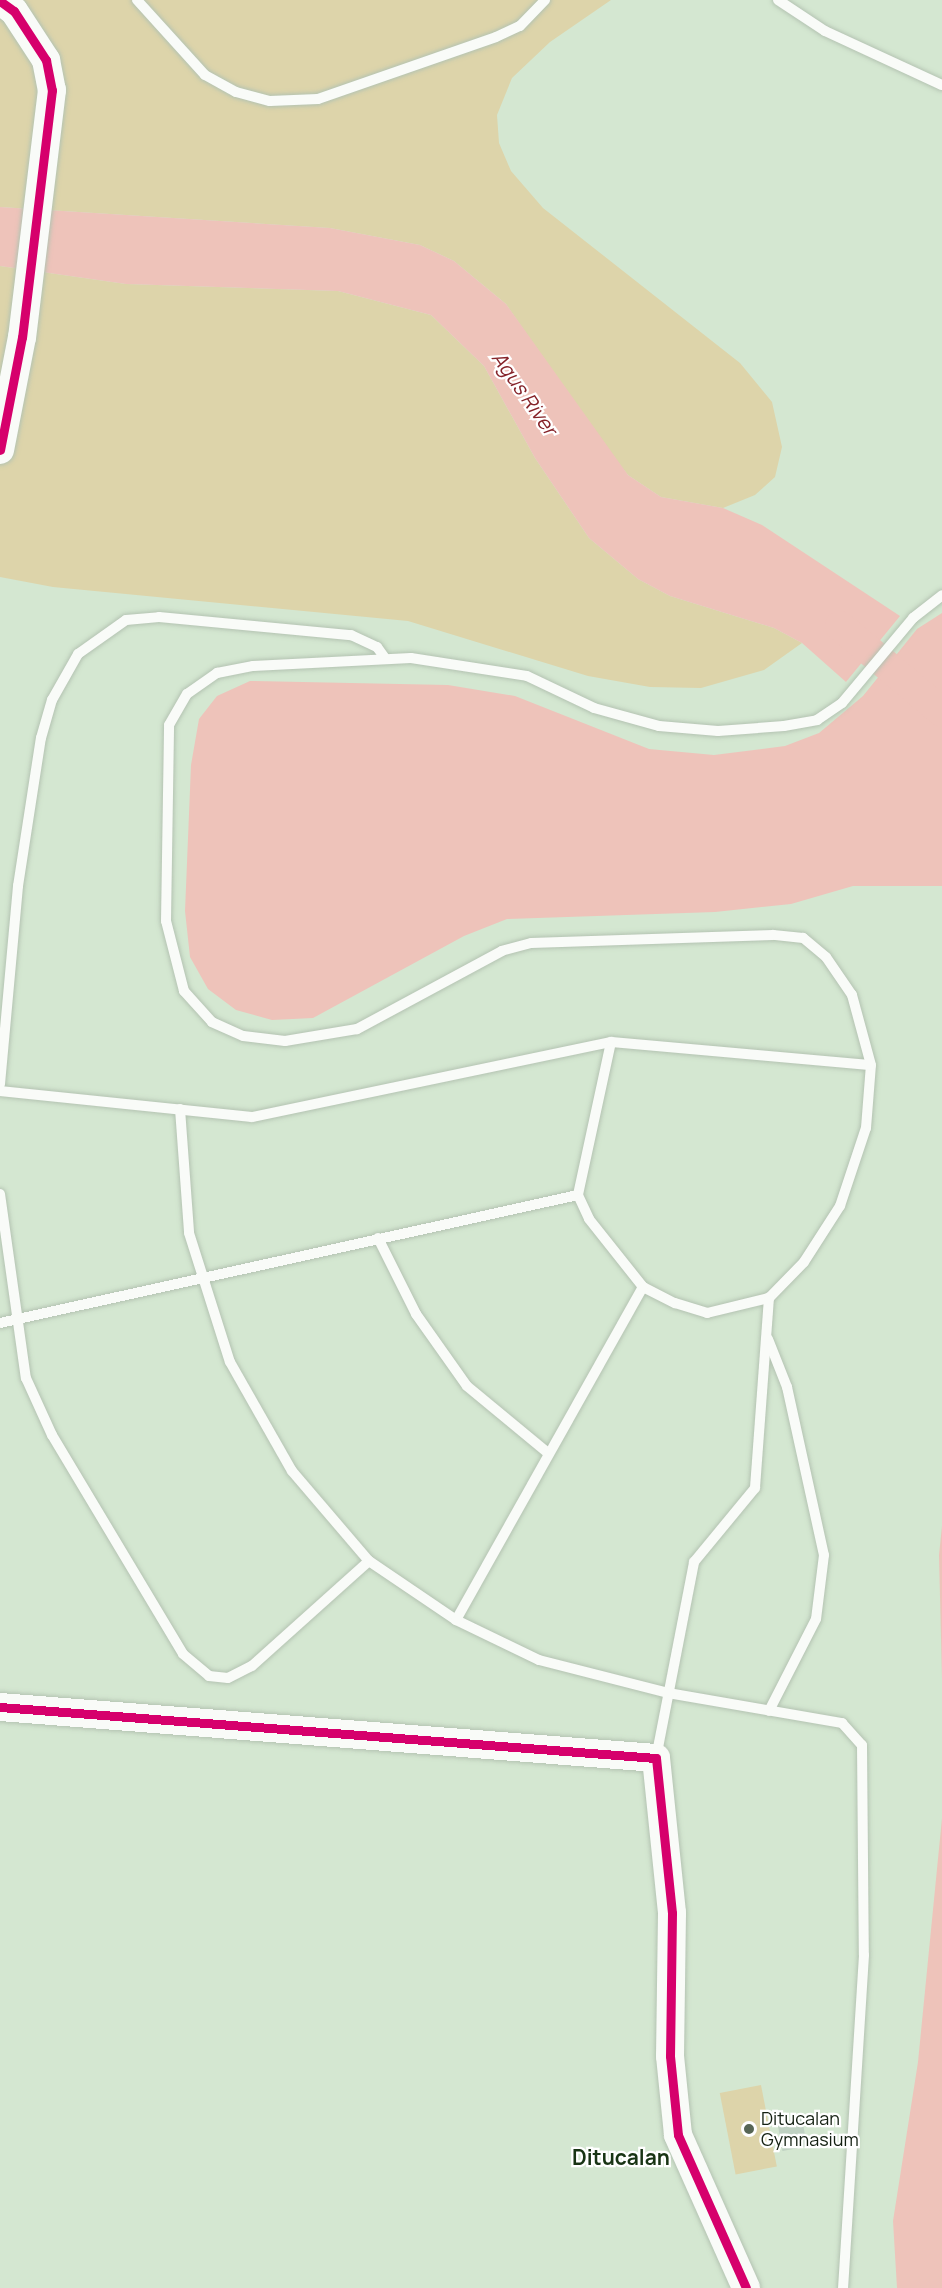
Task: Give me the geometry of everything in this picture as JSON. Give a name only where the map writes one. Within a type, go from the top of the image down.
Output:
[{"type":"street","points":[[0,1],[14,11],[46,60],[52,90],[49,133],[22,337],[0,450]]},
{"type":"street","points":[[0,1707],[656,1758],[672,1913],[670,2056],[678,2135],[746,2288]]},
{"type":"lane","points":[[137,0],[205,75],[236,92],[270,101],[318,99],[496,37],[520,26],[545,0]]},
{"type":"lane","points":[[778,0],[825,31],[942,85]]},
{"type":"lane","points":[[610,1042],[578,1195],[608,1249],[644,1287],[707,1313],[769,1298],[804,1262],[840,1206],[866,1128],[870,1065],[846,983],[812,945],[791,936],[531,943],[502,951],[379,1019],[307,1039],[243,1036],[212,1022],[184,991],[166,921],[169,725],[187,694],[217,673],[385,658],[433,659],[527,676],[594,708],[685,730],[807,723],[852,693],[913,618],[942,595]]},
{"type":"lane","points":[[0,1083],[18,886],[40,738],[52,700],[78,654],[126,620],[159,617],[351,635],[377,647],[385,658]]},
{"type":"lane","points":[[0,1091],[180,1109],[273,1115],[610,1042],[870,1065]]},
{"type":"lane","points":[[180,1109],[188,1223],[230,1362],[256,1416],[292,1472],[369,1561],[456,1620],[539,1660],[668,1693],[842,1723],[862,1745],[867,1768],[864,1955],[843,2288]]},
{"type":"lane","points":[[0,1194],[26,1378],[52,1435],[183,1654],[209,1676],[228,1678],[252,1666],[369,1561]]},
{"type":"lane","points":[[0,1323],[204,1280],[378,1238],[578,1195]]},
{"type":"lane","points":[[378,1238],[416,1314],[467,1386],[548,1453]]},
{"type":"lane","points":[[456,1620],[548,1453],[644,1287]]},
{"type":"lane","points":[[656,1758],[694,1562],[755,1488],[769,1298]]},
{"type":"lane","points":[[766,1333],[787,1387],[824,1555],[816,1619],[769,1711]]},
{"type":"shaded area","points":[[0,0],[611,0],[550,42],[512,78],[497,115],[499,143],[511,171],[543,208],[740,363],[772,402],[782,447],[775,477],[755,495],[723,508],[661,497],[628,475],[604,445],[506,304],[454,261],[420,245],[330,228],[0,207]]},
{"type":"shaded area","points":[[0,266],[126,284],[338,291],[431,315],[484,366],[535,458],[589,538],[638,579],[670,596],[774,628],[802,643],[764,670],[701,688],[650,687],[588,676],[408,621],[53,587],[0,577]]},
{"type":"shaded area","name":"Ditucalan Gymnasium","points":[[761,2085],[777,2166],[736,2174],[720,2093]]},
{"type":"water","points":[[0,207],[330,228],[420,245],[454,261],[506,304],[628,475],[661,497],[723,508],[762,525],[900,616],[846,682],[802,643],[774,628],[670,596],[638,579],[589,538],[535,458],[484,366],[431,315],[338,291],[126,284],[0,266]]},
{"type":"water","points":[[942,613],[942,886],[853,886],[791,904],[715,912],[507,919],[464,936],[313,1018],[272,1020],[236,1010],[208,989],[190,957],[185,911],[191,765],[199,719],[217,696],[250,681],[448,685],[515,696],[649,749],[714,755],[785,746],[819,733],[863,696],[917,629]]},
{"type":"water","points":[[942,1526],[942,1679],[939,1555]]},
{"type":"water","points":[[942,1818],[942,2288],[897,2288],[893,2221],[918,2062]]},
{"type":"building","points":[[802,2118],[807,2147],[782,2151],[777,2122]]},
{"type":"waterway","name":"Agus River","points":[[840,626],[942,712]]},
{"type":"cycle path","points":[[0,1],[14,11],[46,60],[52,90],[22,337],[0,450]]},
{"type":"cycle path","points":[[0,1707],[656,1758],[672,1913],[670,2056],[678,2135],[746,2288]]},
{"type":"place","name":"Ditucalan Gymnasium","points":[[749,2129]]},
{"type":"district","name":"Ditucalan","points":[[621,2157]]}]
